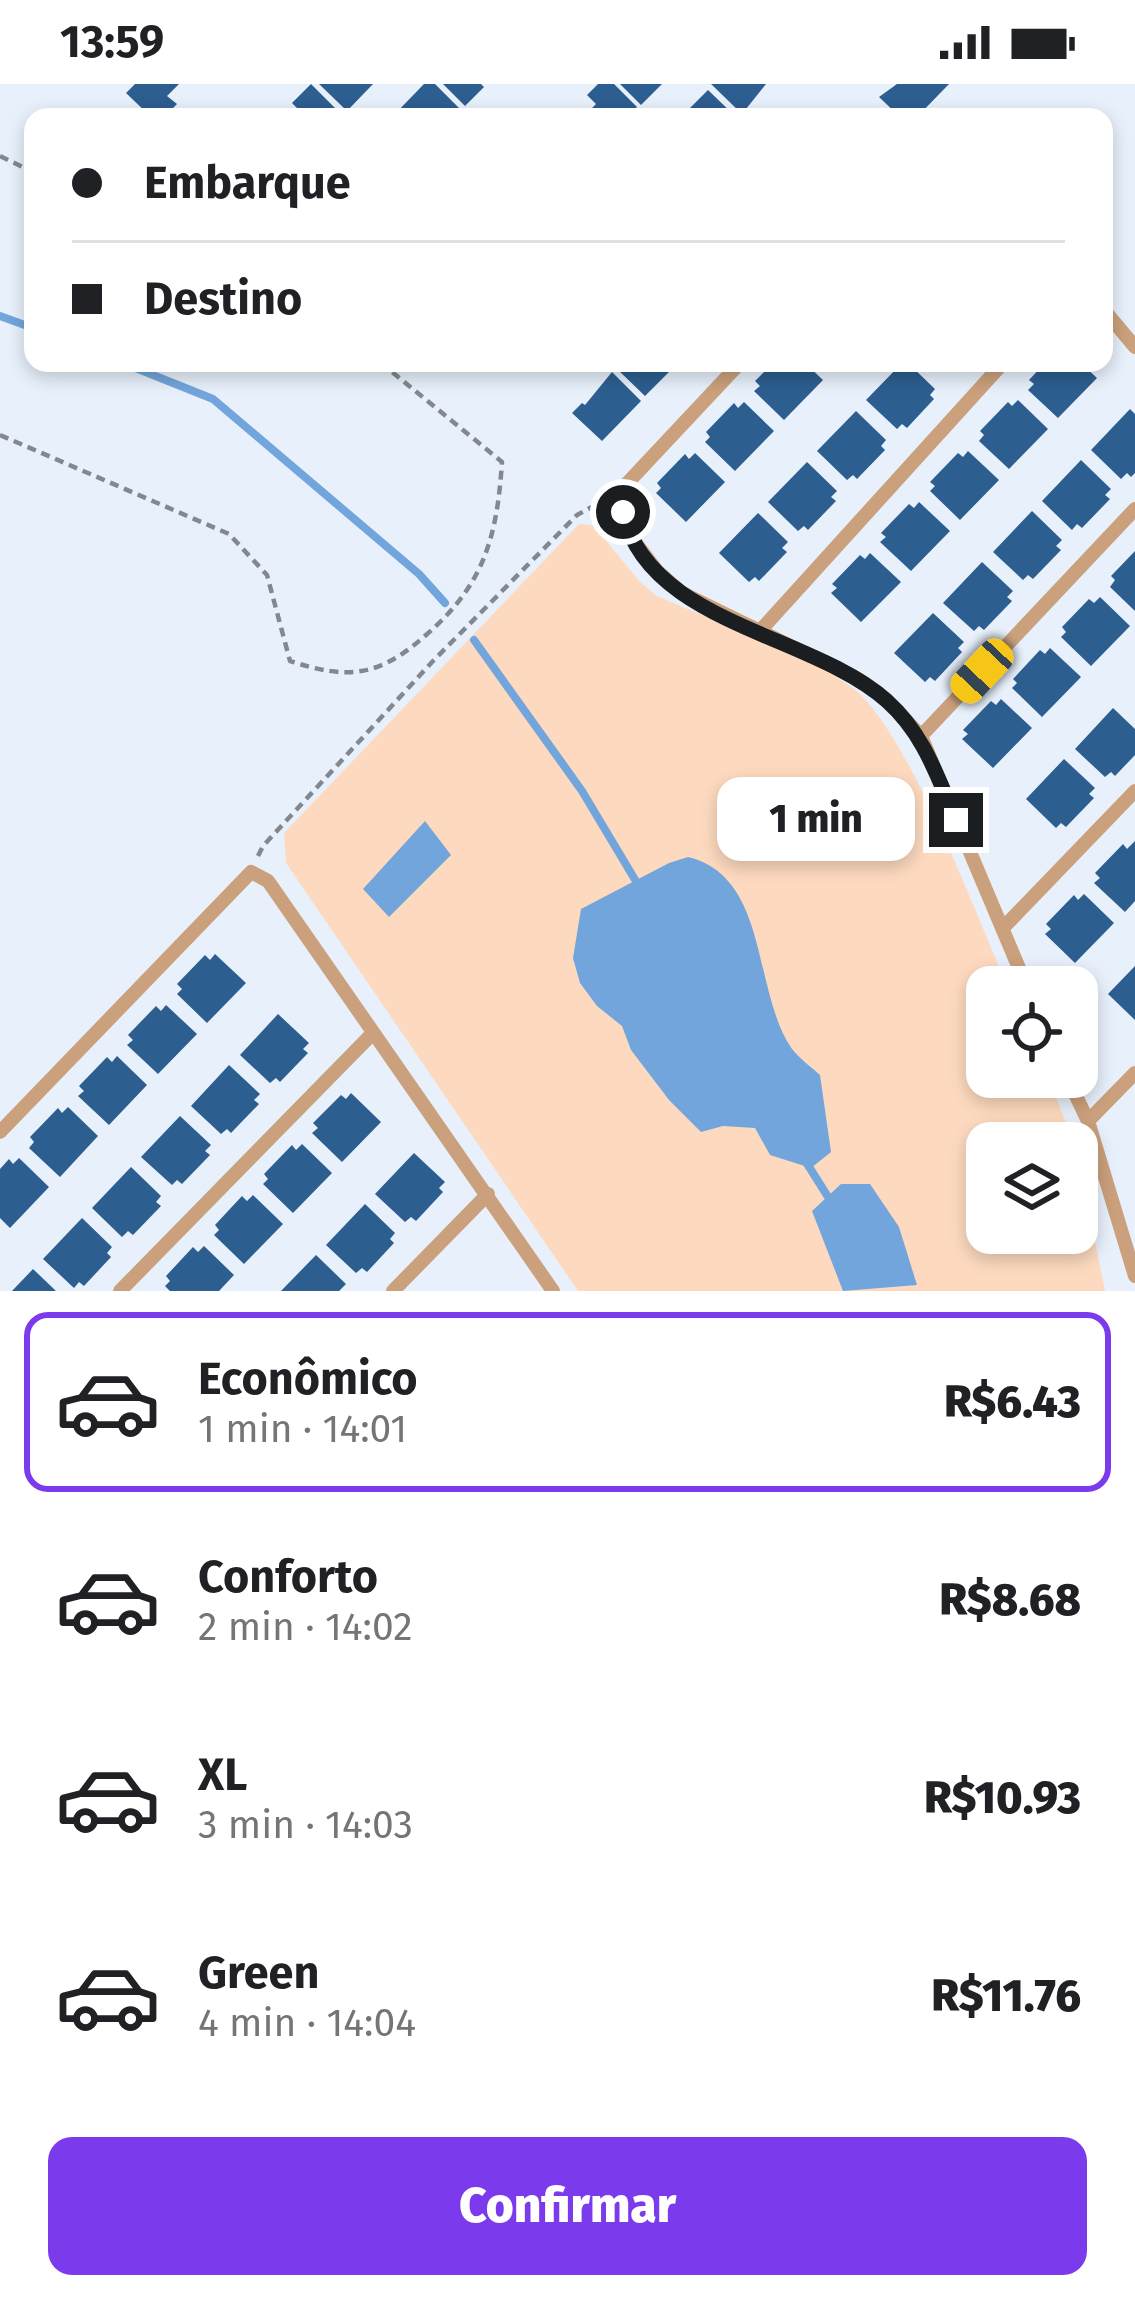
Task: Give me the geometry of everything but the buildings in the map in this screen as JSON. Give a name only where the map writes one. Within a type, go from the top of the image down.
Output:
[{"type":"lane","points":[[1113,320],[1135,346]]},
{"type":"lane","points":[[732,372],[620,492],[628,533],[657,571],[682,593],[858,679],[921,736],[1018,966]]},
{"type":"lane","points":[[759,632],[995,372]]},
{"type":"lane","points":[[921,736],[1135,509]]},
{"type":"lane","points":[[1003,928],[1135,791]]},
{"type":"lane","points":[[0,1132],[251,872],[268,881],[553,1291]]},
{"type":"lane","points":[[120,1291],[373,1033]]},
{"type":"lane","points":[[1088,1121],[1135,1073]]},
{"type":"lane","points":[[1077,1098],[1135,1276]]},
{"type":"lane","points":[[392,1291],[488,1194]]},
{"type":"path","points":[[0,435],[229,534],[267,575],[290,661],[328,674],[375,671],[410,650],[457,609],[476,580],[492,537],[502,462],[392,372]]},
{"type":"path","points":[[251,872],[263,846],[434,661],[577,515],[620,492]]},
{"type":"shaded area","points":[[579,524],[593,525],[657,596],[828,672],[872,707],[894,739],[938,825],[999,966],[966,966],[966,1098],[1056,1098],[1066,1122],[966,1122],[966,1254],[1098,1254],[1105,1291],[578,1291],[286,863],[284,833]]},
{"type":"water","points":[[425,821],[451,855],[389,917],[363,889]]},
{"type":"water","points":[[688,857],[714,869],[733,887],[756,939],[779,1025],[792,1049],[820,1075],[831,1152],[811,1168],[770,1155],[755,1128],[723,1126],[701,1132],[631,1050],[622,1026],[597,1006],[580,983],[573,958],[581,909]]},
{"type":"water","points":[[841,1184],[870,1184],[899,1227],[917,1285],[843,1291],[812,1211]]},
{"type":"waterway","points":[[0,316],[24,325]]},
{"type":"waterway","points":[[146,372],[213,399],[419,574],[445,603]]},
{"type":"waterway","points":[[474,640],[582,791],[640,888]]},
{"type":"waterway","points":[[806,1162],[830,1200]]},
{"type":"route","points":[[623,512],[628,533],[657,571],[682,593],[858,679],[886,700],[921,736],[956,820]]}]
